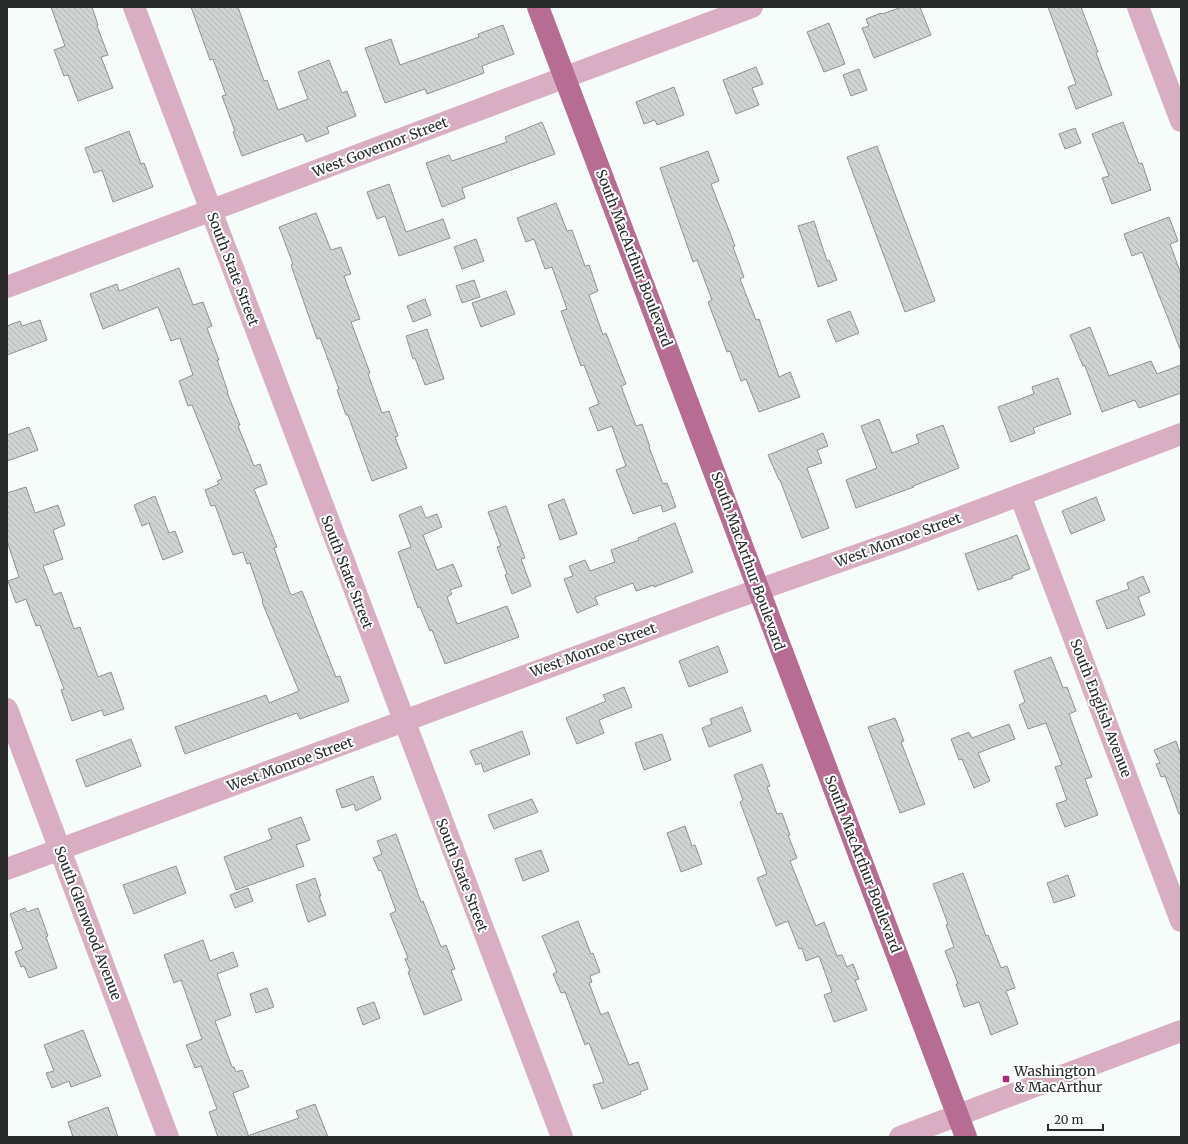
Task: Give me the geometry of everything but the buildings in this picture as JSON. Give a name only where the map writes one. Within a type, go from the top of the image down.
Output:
[{"type":"main road","name":"South MacArthur Boulevard","points":[[538,7],[704,441],[758,590],[966,1137]]},
{"type":"street","name":"South State Street","points":[[134,7],[562,1137]]},
{"type":"street","name":"West Governor Street","points":[[7,287],[752,7]]},
{"type":"street","points":[[1138,7],[1181,121]]},
{"type":"street","name":"West Monroe Street","points":[[7,869],[758,590],[906,538],[1181,434]]},
{"type":"street","name":"South English Avenue","points":[[1020,495],[1181,921]]},
{"type":"street","name":"South Glenwood Avenue","points":[[7,709],[168,1137]]},
{"type":"street","points":[[900,1137],[1181,1031]]},
{"type":"place","name":"Washington & MacArthur","points":[[1006,1079]]}]
